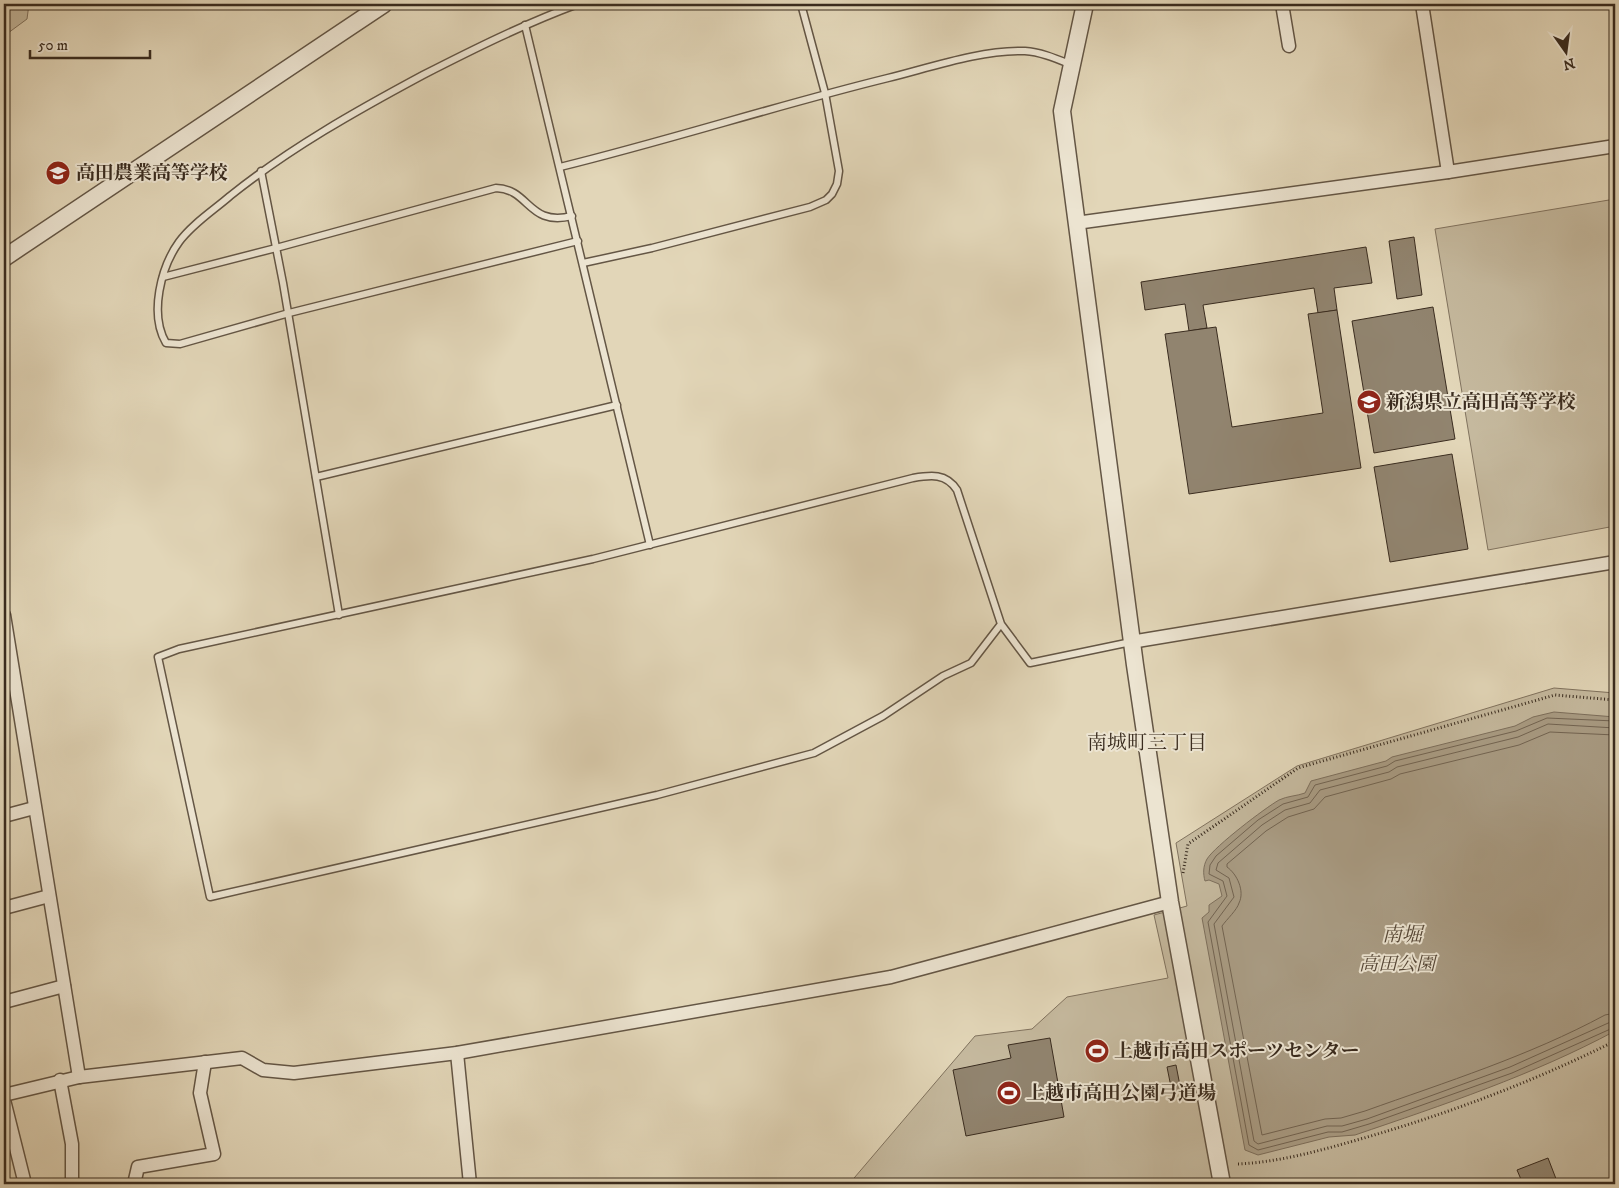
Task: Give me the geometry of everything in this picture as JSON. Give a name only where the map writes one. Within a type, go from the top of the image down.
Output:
[{"type":"street","points":[[4,257],[384,4]]},
{"type":"street","points":[[1085,4],[1074,65],[1062,111],[1131,642],[1170,902],[1222,1184]]},
{"type":"street","points":[[1282,4],[1288,46]]},
{"type":"street","points":[[1422,4],[1448,172]]},
{"type":"street","points":[[1076,223],[1448,172],[1615,146]]},
{"type":"street","points":[[1131,642],[1615,562]]},
{"type":"street","points":[[4,615],[79,1077]]},
{"type":"street","points":[[4,816],[34,808]]},
{"type":"street","points":[[4,908],[49,896]]},
{"type":"street","points":[[4,1095],[60,1080],[79,1077],[242,1058],[263,1070],[294,1072],[457,1053],[891,977],[1170,902]]},
{"type":"street","points":[[4,1002],[64,986]]},
{"type":"street","points":[[457,1053],[470,1184]]},
{"type":"street","points":[[134,1184],[138,1167],[214,1154],[200,1093],[205,1062]]},
{"type":"street","points":[[60,1080],[72,1144],[72,1184]]},
{"type":"street","points":[[4,1100],[25,1184]]},
{"type":"lane","points":[[578,4],[490,40],[378,99],[261,171],[181,240],[163,277],[159,316],[164,338],[169,344],[199,340],[289,313],[578,241]]},
{"type":"lane","points":[[583,263],[661,246],[810,207],[826,200],[837,184],[839,171],[825,93],[801,4]]},
{"type":"lane","points":[[525,25],[650,545]]},
{"type":"lane","points":[[560,167],[610,155],[825,93],[971,57],[1032,52],[1074,65]]},
{"type":"lane","points":[[261,171],[289,313],[339,614]]},
{"type":"lane","points":[[163,277],[496,188],[514,192],[542,216],[552,218],[572,216]]},
{"type":"lane","points":[[316,477],[617,405]]},
{"type":"lane","points":[[1001,624],[970,663],[943,676],[882,716],[814,753],[657,795],[210,897],[158,656],[179,648],[650,545],[913,478],[942,476],[950,480],[957,490],[1001,624],[1030,663],[1131,642]]},
{"type":"path","points":[[1182,878],[1188,844],[1298,768],[1555,695],[1615,700]]},
{"type":"path","points":[[1238,1164],[1269,1162],[1393,1129],[1545,1074],[1615,1041]]},
{"type":"green space","points":[[4,4],[29,4],[27,19],[4,36]]},
{"type":"green space","points":[[1615,199],[1615,526],[1488,550],[1435,229]]},
{"type":"green space","name":"高田公園","points":[[1554,688],[1615,693],[1615,1184],[849,1184],[975,1036],[1032,1029],[1067,997],[1168,978],[1154,915],[1187,906],[1176,843],[1297,766]]},
{"type":"water","name":"南堀","points":[[1554,712],[1615,717],[1615,1031],[1552,1062],[1520,1075],[1454,1101],[1355,1135],[1329,1137],[1258,1155],[1245,1150],[1202,918],[1209,912],[1209,905],[1222,896],[1219,884],[1209,880],[1205,881],[1204,870],[1207,859],[1230,837],[1272,804],[1282,799],[1305,793],[1311,781],[1386,761],[1392,757],[1515,726],[1533,717]]},
{"type":"building","points":[[1414,237],[1422,295],[1397,299],[1389,241]]},
{"type":"building","points":[[1366,247],[1372,283],[1334,288],[1337,310],[1318,313],[1314,288],[1203,305],[1207,328],[1189,331],[1185,304],[1145,310],[1141,282]]},
{"type":"building","points":[[1433,307],[1455,439],[1374,453],[1352,321]]},
{"type":"building","points":[[1337,310],[1361,468],[1189,494],[1165,334],[1216,327],[1232,427],[1323,413],[1308,314]]},
{"type":"building","points":[[1452,454],[1468,549],[1390,562],[1374,467]]},
{"type":"building","name":"上越市高田公園弓道場","points":[[1050,1038],[1064,1117],[966,1136],[953,1070],[1011,1058],[1008,1045]]},
{"type":"building","points":[[1176,1065],[1181,1091],[1172,1092],[1167,1067]]},
{"type":"building","points":[[1548,1158],[1558,1184],[1523,1184],[1517,1170]]},
{"type":"place","name":"高田農業高等学校","points":[[58,173]]},
{"type":"place","name":"新潟県立高田高等学校","points":[[1369,402]]},
{"type":"place","name":"上越市高田スポーツセンター","points":[[1097,1051]]},
{"type":"place","name":"上越市高田公園弓道場","points":[[1009,1093]]},
{"type":"district","name":"南城町三丁目","points":[[1147,743]]}]
